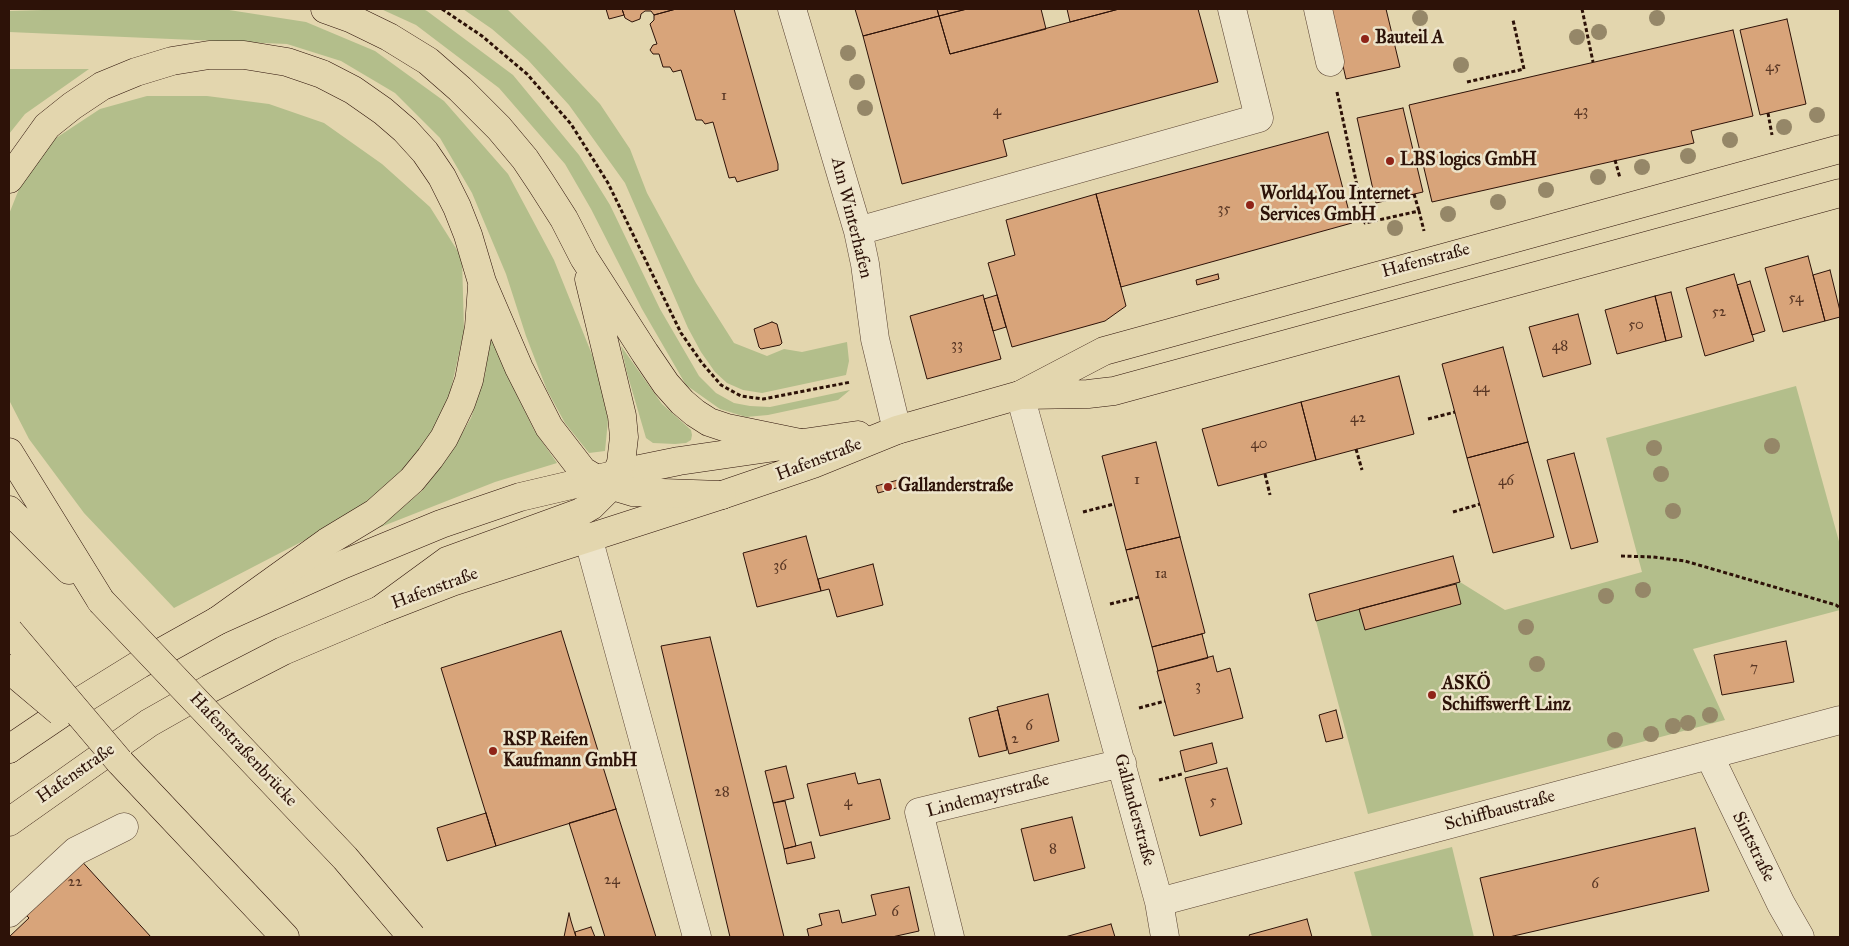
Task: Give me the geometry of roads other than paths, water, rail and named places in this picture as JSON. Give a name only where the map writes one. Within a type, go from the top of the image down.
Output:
[{"type":"main road","points":[[325,9],[350,18],[389,37],[428,61],[460,89],[499,128],[525,159],[564,219],[584,258],[666,384],[695,414],[709,422],[727,428],[800,443]]},
{"type":"main road","points":[[9,179],[47,126],[102,86],[136,72],[172,61],[209,55],[244,55],[287,62],[322,74],[353,90],[390,117],[425,152],[442,177],[457,207],[468,235],[482,282],[519,368],[550,427],[583,471],[633,492],[722,495]]},
{"type":"main road","name":"Hafenstraße","points":[[9,822],[149,723],[200,694],[283,651],[452,582],[813,464],[897,430],[1020,395],[1104,351],[1840,149]]},
{"type":"main road","name":"Hafenstraße","points":[[1020,395],[1088,394],[1114,391],[1840,193]]},
{"type":"main road","points":[[380,610],[447,561],[579,513],[591,506],[607,480],[624,450],[622,416],[584,258]]},
{"type":"main road","points":[[217,621],[328,542],[374,513],[412,480],[424,465],[444,438],[461,403],[469,380],[479,327],[482,282]]},
{"type":"main road","name":"Hafenstraße","points":[[9,749],[101,688],[217,621],[344,564],[441,524],[520,497],[607,480],[679,461],[897,430]]},
{"type":"main road","points":[[9,452],[72,566]]},
{"type":"main road","points":[[9,510],[72,566]]},
{"type":"main road","name":"Hafenstraßenbrücke","points":[[72,566],[101,601],[345,858],[412,937]]},
{"type":"main road","points":[[9,631],[119,761],[285,937]]},
{"type":"main road","points":[[9,669],[119,761]]},
{"type":"street","name":"Am Winterhafen","points":[[792,9],[858,231],[865,264],[875,339],[897,430]]},
{"type":"street","points":[[858,231],[1259,118],[1232,9]]},
{"type":"street","points":[[1318,9],[1330,62]]},
{"type":"street","name":"Gallanderstraße","points":[[1020,395],[1122,763],[1159,902],[1165,937]]},
{"type":"street","points":[[588,537],[697,937]]},
{"type":"street","name":"Schiffbaustraße","points":[[1159,902],[1840,720]]},
{"type":"street","name":"Sintstraße","points":[[1709,755],[1781,904],[1800,937]]},
{"type":"street","name":"Lindemayrstraße","points":[[950,937],[919,812],[1122,763]]},
{"type":"street","points":[[9,913],[76,851],[124,827]]},
{"type":"place","name":"Bauteil A","points":[[1365,39]]},
{"type":"place","name":"LBS logics GmbH","points":[[1390,161]]},
{"type":"place","name":"World4You Internet Services GmbH","points":[[1250,205]]},
{"type":"place","name":"Gallanderstraße","points":[[888,487]]},
{"type":"place","name":"ASKÖ Schiffswerft Linz","points":[[1432,695]]},
{"type":"place","name":"RSP Reifen Kaufmann GmbH","points":[[493,751]]}]
